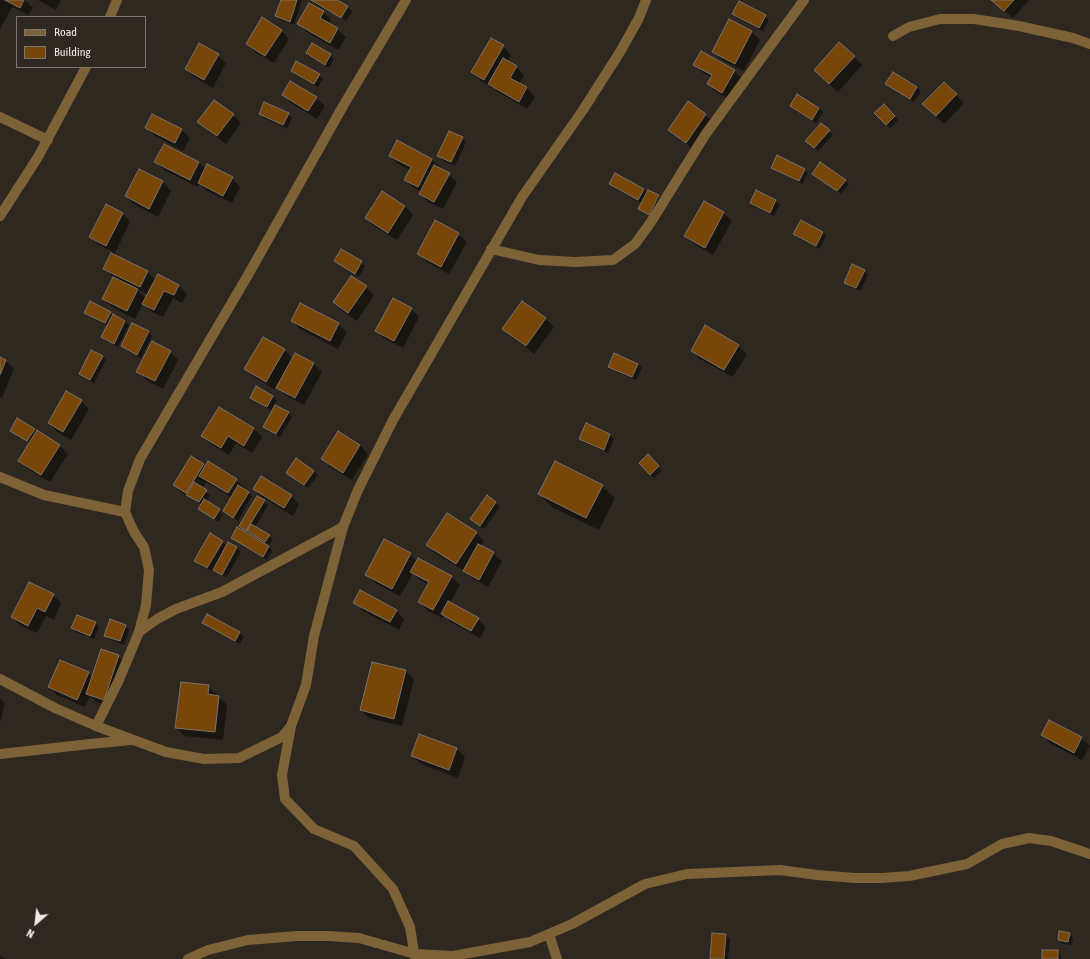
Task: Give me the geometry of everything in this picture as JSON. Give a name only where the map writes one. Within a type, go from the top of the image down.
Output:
[{"type":"street","points":[[110,16],[117,0]]},
{"type":"street","points":[[96,726],[118,682],[139,632],[146,605],[149,570],[144,547],[134,532],[125,512],[128,492],[140,459],[248,275],[343,106],[406,0]]},
{"type":"street","points":[[415,956],[410,927],[393,889],[354,846],[314,829],[285,799],[282,775],[291,726],[306,686],[314,636],[343,527],[358,490],[393,420],[522,197],[620,52],[639,18],[646,0]]},
{"type":"street","points":[[492,249],[539,260],[574,262],[613,260],[635,244],[651,222],[705,135],[804,0]]},
{"type":"street","points":[[893,36],[909,27],[940,19],[974,19],[1019,26],[1073,38],[1090,44]]},
{"type":"street","points":[[0,216],[16,193],[48,140],[85,68]]},
{"type":"street","points":[[0,117],[48,140]]},
{"type":"street","points":[[0,477],[44,495],[125,512]]},
{"type":"street","points":[[139,632],[176,609],[222,592],[343,527]]},
{"type":"street","points":[[0,679],[55,708],[96,726],[166,752],[204,759],[239,758],[282,737],[291,726]]},
{"type":"street","points":[[0,754],[74,745],[135,740]]},
{"type":"street","points":[[188,959],[208,950],[248,940],[297,936],[359,938],[415,956],[453,956],[530,942],[572,924],[645,884],[687,874],[780,870],[855,878],[909,876],[967,864],[1002,844],[1029,838],[1051,840],[1090,854]]},
{"type":"street","points":[[549,934],[557,959]]},
{"type":"building","points":[[5,0],[24,0],[20,8]]},
{"type":"building","points":[[281,0],[297,0],[290,22],[275,16]]},
{"type":"building","points":[[311,0],[337,0],[348,6],[341,18]]},
{"type":"building","points":[[991,0],[1014,0],[1004,11]]},
{"type":"building","points":[[739,1],[766,15],[759,28],[732,14]]},
{"type":"building","points":[[309,3],[324,11],[320,18],[338,28],[330,43],[297,24]]},
{"type":"building","points":[[262,17],[282,30],[265,56],[246,44]]},
{"type":"building","points":[[729,19],[752,31],[735,64],[712,52]]},
{"type":"building","points":[[491,38],[504,45],[484,80],[471,72]]},
{"type":"building","points":[[839,42],[855,56],[829,84],[814,70]]},
{"type":"building","points":[[199,43],[219,54],[204,80],[185,69]]},
{"type":"building","points":[[312,43],[331,54],[325,65],[306,53]]},
{"type":"building","points":[[701,51],[735,70],[722,93],[707,84],[712,75],[693,65]]},
{"type":"building","points":[[503,58],[517,66],[510,78],[527,87],[519,102],[488,84]]},
{"type":"building","points":[[296,61],[320,74],[314,84],[291,71]]},
{"type":"building","points":[[893,72],[917,87],[910,99],[885,84]]},
{"type":"building","points":[[290,81],[317,97],[308,111],[282,95]]},
{"type":"building","points":[[944,82],[957,94],[936,116],[922,104]]},
{"type":"building","points":[[797,94],[819,108],[812,120],[790,106]]},
{"type":"building","points":[[214,100],[234,114],[217,136],[197,122]]},
{"type":"building","points":[[688,101],[706,114],[686,143],[668,130]]},
{"type":"building","points":[[264,102],[289,113],[283,125],[259,114]]},
{"type":"building","points":[[884,104],[895,116],[886,125],[874,113]]},
{"type":"building","points":[[152,114],[182,129],[175,143],[145,128]]},
{"type":"building","points":[[821,123],[830,130],[814,148],[805,141]]},
{"type":"building","points":[[449,131],[463,137],[451,162],[437,156]]},
{"type":"building","points":[[397,140],[432,159],[418,187],[404,180],[411,167],[389,156]]},
{"type":"building","points":[[164,144],[199,162],[190,180],[154,162]]},
{"type":"building","points":[[777,155],[805,169],[799,181],[771,168]]},
{"type":"building","points":[[820,162],[846,180],[837,191],[812,174]]},
{"type":"building","points":[[207,164],[233,177],[223,196],[198,183]]},
{"type":"building","points":[[434,165],[450,173],[434,202],[419,194]]},
{"type":"building","points":[[139,169],[163,181],[149,209],[125,196]]},
{"type":"building","points":[[615,173],[644,189],[638,200],[609,184]]},
{"type":"building","points":[[648,190],[659,195],[649,215],[638,209]]},
{"type":"building","points":[[756,190],[776,200],[770,213],[750,203]]},
{"type":"building","points":[[382,191],[405,206],[388,233],[365,218]]},
{"type":"building","points":[[704,201],[724,212],[705,248],[684,236]]},
{"type":"building","points":[[106,204],[123,213],[106,246],[89,237]]},
{"type":"building","points":[[435,220],[459,233],[441,267],[417,254]]},
{"type":"building","points":[[801,220],[823,232],[816,246],[793,234]]},
{"type":"building","points":[[341,249],[362,261],[355,274],[334,261]]},
{"type":"building","points":[[111,253],[148,271],[140,287],[103,269]]},
{"type":"building","points":[[852,264],[865,270],[856,288],[844,283]]},
{"type":"building","points":[[158,274],[179,285],[174,295],[164,291],[154,310],[142,304]]},
{"type":"building","points":[[351,276],[367,286],[348,313],[333,302]]},
{"type":"building","points":[[113,277],[138,289],[127,311],[102,299]]},
{"type":"building","points":[[393,298],[412,308],[394,341],[375,331]]},
{"type":"building","points":[[90,301],[111,312],[105,323],[84,313]]},
{"type":"building","points":[[522,301],[546,318],[526,346],[502,329]]},
{"type":"building","points":[[300,303],[339,323],[330,341],[291,321]]},
{"type":"building","points":[[113,314],[125,321],[114,344],[101,337]]},
{"type":"building","points":[[132,323],[149,331],[137,355],[121,346]]},
{"type":"building","points":[[705,325],[739,345],[724,370],[691,351]]},
{"type":"building","points":[[263,337],[285,349],[266,382],[244,369]]},
{"type":"building","points":[[152,341],[171,351],[155,381],[136,372]]},
{"type":"building","points":[[91,350],[103,356],[90,380],[79,374]]},
{"type":"building","points":[[295,353],[314,363],[295,398],[276,388]]},
{"type":"building","points":[[614,353],[638,364],[632,377],[608,367]]},
{"type":"building","points":[[0,357],[6,360],[0,375]]},
{"type":"building","points":[[256,386],[273,396],[267,407],[250,398]]},
{"type":"building","points":[[66,391],[82,400],[63,432],[48,423]]},
{"type":"building","points":[[275,405],[289,412],[276,434],[263,427]]},
{"type":"building","points":[[219,407],[254,428],[244,446],[228,436],[221,448],[201,436]]},
{"type":"building","points":[[17,418],[35,429],[27,441],[10,431]]},
{"type":"building","points":[[586,423],[610,434],[604,450],[579,439]]},
{"type":"building","points":[[37,430],[60,445],[41,475],[18,461]]},
{"type":"building","points":[[338,431],[360,445],[343,473],[321,459]]},
{"type":"building","points":[[648,454],[659,466],[650,475],[639,463]]},
{"type":"building","points":[[191,456],[204,464],[186,493],[173,485]]},
{"type":"building","points":[[296,458],[314,471],[304,485],[286,473]]},
{"type":"building","points":[[208,461],[237,479],[228,493],[199,476]]},
{"type":"building","points":[[555,461],[603,485],[586,518],[538,494]]},
{"type":"building","points":[[261,476],[292,495],[284,508],[253,489]]},
{"type":"building","points":[[194,482],[207,490],[199,502],[186,495]]},
{"type":"building","points":[[238,485],[249,492],[233,518],[223,511]]},
{"type":"building","points":[[487,495],[496,502],[480,526],[470,519]]},
{"type":"building","points":[[257,496],[265,500],[246,531],[239,526]]},
{"type":"building","points":[[204,499],[220,509],[214,519],[198,509]]},
{"type":"building","points":[[447,513],[477,532],[456,564],[426,545]]},
{"type":"building","points":[[251,524],[270,535],[265,542],[247,531]]},
{"type":"building","points":[[237,527],[269,546],[263,557],[231,538]]},
{"type":"building","points":[[210,533],[223,541],[207,568],[194,561]]},
{"type":"building","points":[[384,539],[411,553],[392,589],[365,575]]},
{"type":"building","points":[[228,542],[237,547],[222,575],[213,570]]},
{"type":"building","points":[[478,544],[494,552],[479,580],[463,571]]},
{"type":"building","points":[[418,558],[452,576],[433,610],[418,602],[429,582],[410,572]]},
{"type":"building","points":[[29,582],[54,594],[45,612],[37,608],[28,626],[11,617]]},
{"type":"building","points":[[360,590],[397,610],[390,622],[353,603]]},
{"type":"building","points":[[448,601],[479,618],[471,631],[441,614]]},
{"type":"building","points":[[207,614],[240,632],[235,641],[202,623]]},
{"type":"building","points":[[77,615],[96,622],[90,636],[71,628]]},
{"type":"building","points":[[110,619],[126,625],[120,641],[104,636]]},
{"type":"building","points":[[101,649],[119,655],[104,700],[86,694]]},
{"type":"building","points":[[60,660],[89,672],[77,700],[48,687]]},
{"type":"building","points":[[372,662],[406,670],[394,719],[360,710]]},
{"type":"building","points":[[181,682],[209,685],[208,694],[219,696],[215,732],[175,728]]},
{"type":"building","points":[[1049,720],[1082,737],[1074,753],[1041,735]]},
{"type":"building","points":[[419,734],[457,748],[449,770],[411,756]]},
{"type":"building","points":[[1059,931],[1070,933],[1068,942],[1058,940]]},
{"type":"building","points":[[712,933],[726,934],[724,959],[710,959]]},
{"type":"building","points":[[1042,950],[1058,950],[1058,959],[1042,959]]}]
